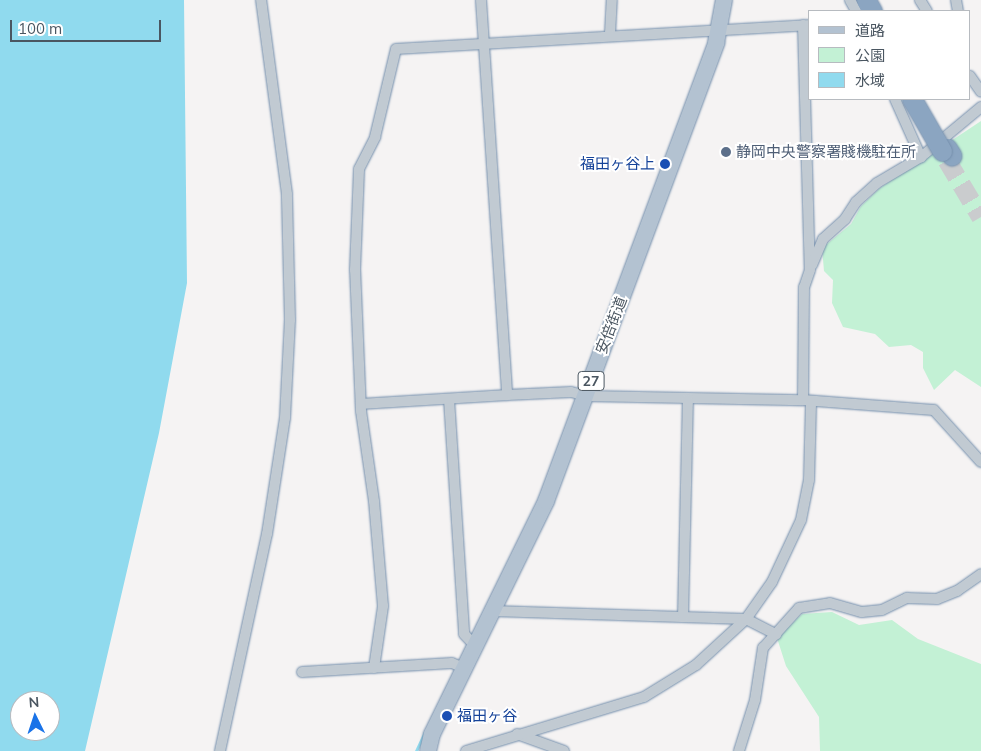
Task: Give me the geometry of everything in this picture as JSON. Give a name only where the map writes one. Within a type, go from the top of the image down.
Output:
[{"type":"highway","points":[[913,100],[947,154],[919,100]]},
{"type":"main road","name":"安倍街道","points":[[428,751],[432,734],[546,501],[587,396],[720,30],[724,0]]},
{"type":"street","points":[[220,751],[267,534],[284,418],[290,320],[287,194],[261,0]]},
{"type":"street","points":[[481,0],[486,44],[507,395]]},
{"type":"street","points":[[610,34],[612,0]]},
{"type":"street","points":[[374,668],[383,606],[374,501],[361,404],[355,270],[359,169],[375,137],[396,49],[610,34],[806,25],[810,270]]},
{"type":"street","points":[[971,77],[981,92]]},
{"type":"street","points":[[895,100],[921,157]]},
{"type":"street","points":[[466,751],[488,748],[517,734],[644,697],[696,665],[746,619],[772,582],[801,520],[809,480],[804,287],[823,239],[845,219],[856,202],[877,184],[921,157],[981,107]]},
{"type":"street","points":[[361,404],[571,392],[587,396],[807,402],[934,410],[981,462]]},
{"type":"street","points":[[449,399],[464,634],[475,646]]},
{"type":"street","points":[[683,617],[688,399]]},
{"type":"street","points":[[739,751],[755,700],[763,648],[799,608],[830,603],[862,612],[882,610],[907,598],[937,599],[957,591],[981,574]]},
{"type":"street","points":[[492,611],[746,619],[776,634]]},
{"type":"street","points":[[302,672],[452,662],[464,668]]},
{"type":"street","points":[[517,734],[564,751]]},
{"type":"green space","points":[[981,121],[981,387],[955,370],[934,390],[923,368],[923,352],[911,345],[889,347],[875,334],[843,327],[832,303],[833,280],[824,271],[822,248],[851,224],[861,206],[880,188]]},
{"type":"green space","points":[[832,612],[859,625],[892,620],[918,639],[981,664],[981,751],[820,751],[819,717],[786,666],[777,638],[802,614]]},
{"type":"water","points":[[0,0],[184,0],[187,283],[159,433],[85,751],[0,751]]},
{"type":"waterway","points":[[416,751],[425,732]]},
{"type":"tunnel","points":[[947,160],[981,217]]},
{"type":"place","name":"静岡中央警察署賤機駐在所","points":[[726,152]]},
{"type":"place","name":"福田ヶ谷上","points":[[665,164]]},
{"type":"place","name":"福田ヶ谷","points":[[447,716]]}]
